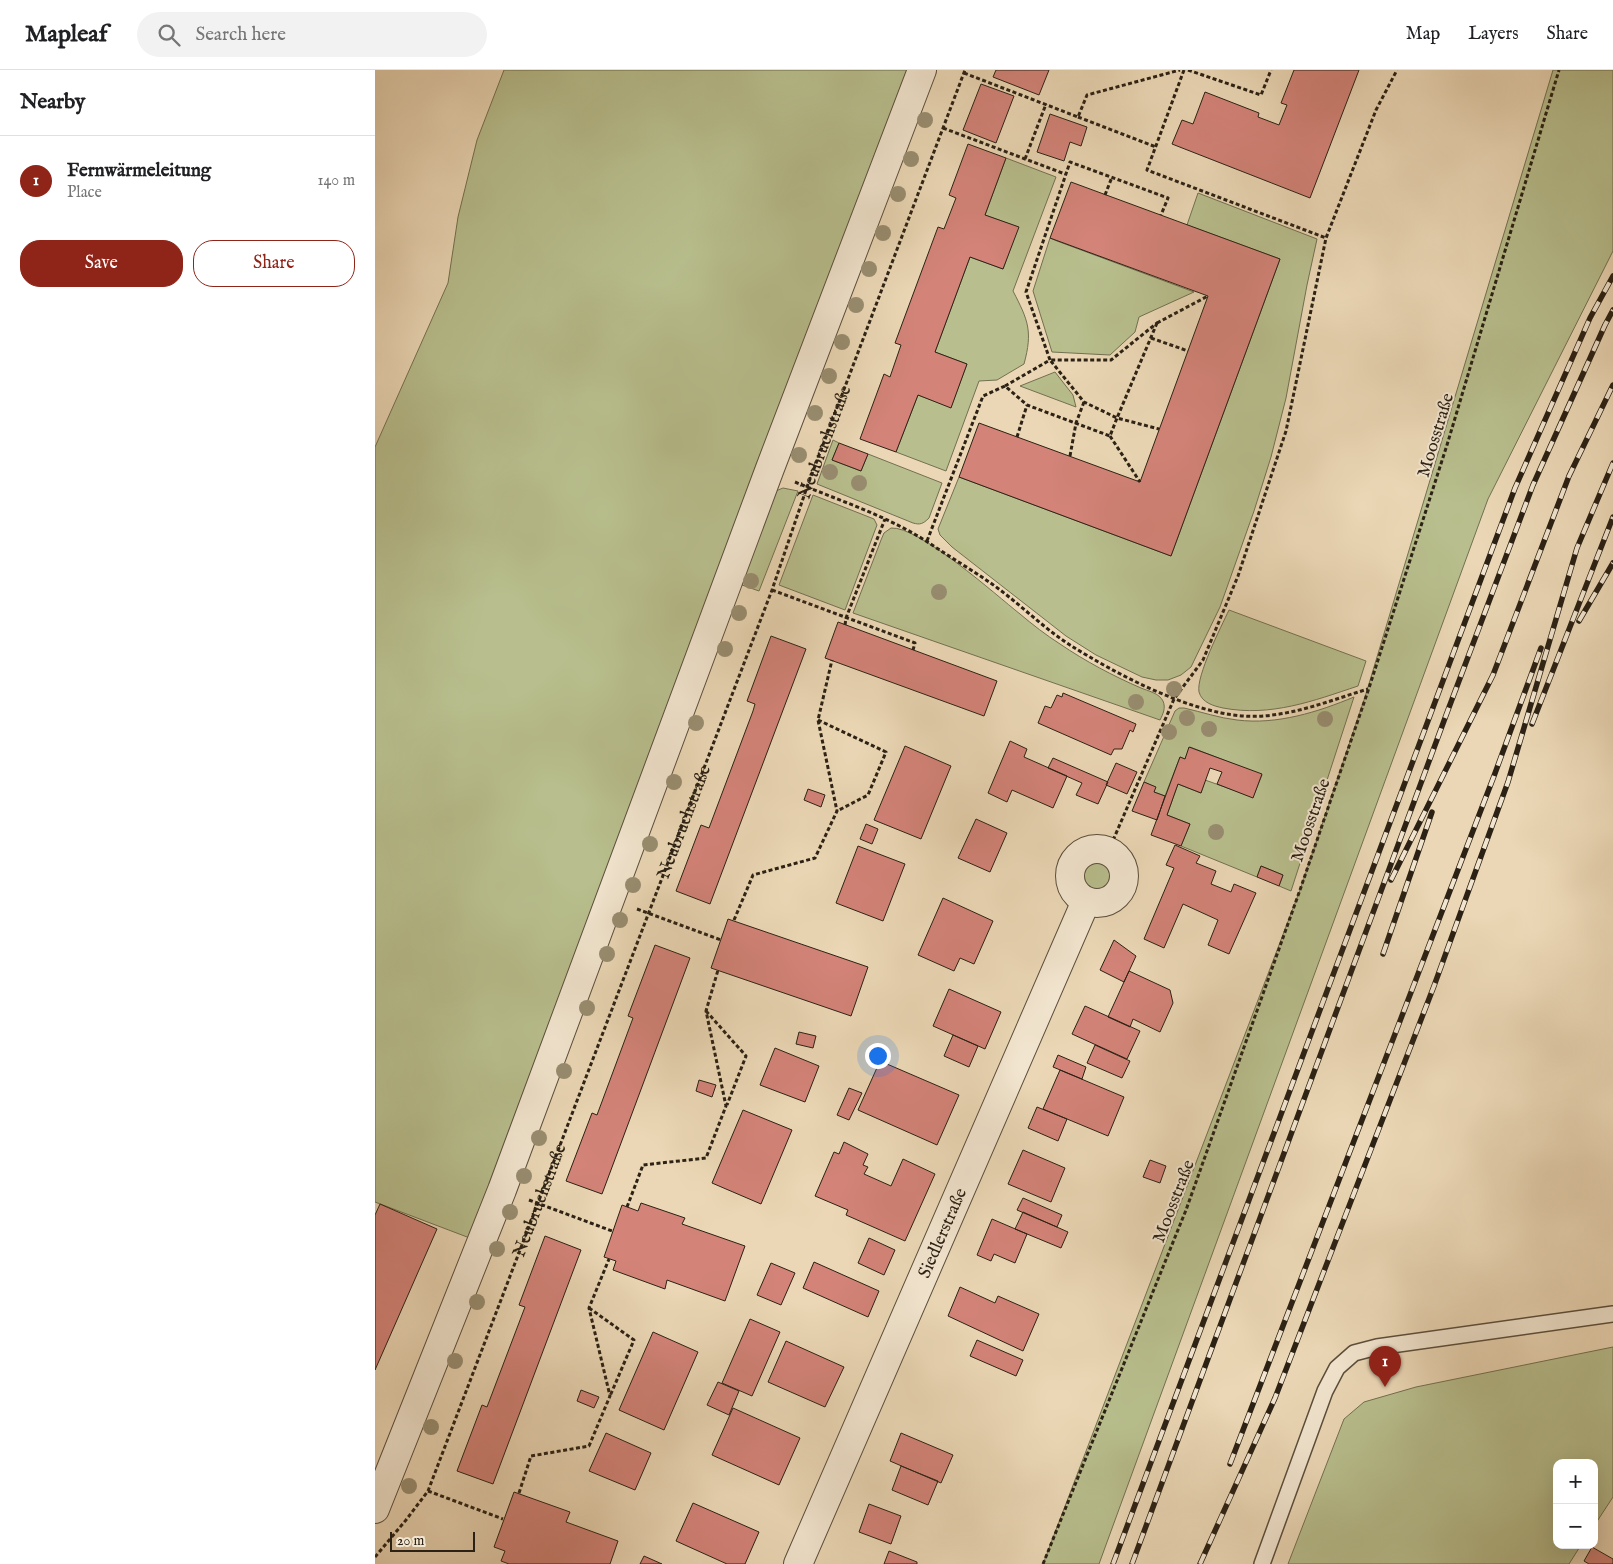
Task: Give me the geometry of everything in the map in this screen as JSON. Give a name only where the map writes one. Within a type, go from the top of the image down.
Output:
[{"type":"street","points":[[375,1509],[501,1190],[769,471],[922,70]]},
{"type":"street","points":[[1100,849],[1116,857],[1121,865],[1123,883],[1113,898],[1105,902],[1095,903],[1086,901],[1074,890],[1070,873],[1073,865],[1084,853],[1100,849]]},
{"type":"street","name":"Siedlerstraße","points":[[798,1564],[1086,901]]},
{"type":"lane","points":[[1262,1564],[1325,1391],[1337,1368],[1354,1353],[1377,1347],[1613,1314]]},
{"type":"path","points":[[1078,117],[1087,95],[1184,70],[1261,95],[1271,70]]},
{"type":"path","points":[[1184,70],[1147,170],[1326,238]]},
{"type":"path","points":[[1108,852],[1174,699],[1203,660],[1241,567],[1286,430],[1326,238],[1376,110],[1397,70]]},
{"type":"path","name":"Moosstraße","points":[[1043,1564],[1186,1210],[1300,890],[1369,688],[1447,444],[1559,70]]},
{"type":"path","points":[[965,72],[1156,147]]},
{"type":"path","name":"Neubruchstraße","points":[[375,1557],[428,1491],[772,590],[807,488],[965,72]]},
{"type":"path","points":[[1025,159],[1046,104]]},
{"type":"path","points":[[943,128],[1065,174]]},
{"type":"path","points":[[1159,429],[1117,418],[1084,402],[1050,360],[1026,292],[1070,162],[1168,198],[1161,215]]},
{"type":"path","points":[[1105,195],[1112,177]]},
{"type":"path","points":[[927,542],[983,396],[1005,386],[1050,360],[1111,360],[1157,323],[1208,296]]},
{"type":"path","points":[[1110,436],[1157,323]]},
{"type":"path","points":[[1151,338],[1188,352]]},
{"type":"path","points":[[1005,386],[1027,405],[1110,436],[1140,482]]},
{"type":"path","points":[[1070,456],[1076,423],[1084,402]]},
{"type":"path","points":[[1017,437],[1027,405]]},
{"type":"path","points":[[769,471],[885,519],[927,542],[993,585],[1069,644],[1111,669],[1174,699],[1217,712],[1244,716],[1275,714],[1304,709],[1369,688]]},
{"type":"path","points":[[845,625],[846,618],[885,519]]},
{"type":"path","points":[[772,590],[915,643],[913,650]]},
{"type":"path","points":[[734,920],[753,875],[815,858],[837,811],[818,720],[832,660]]},
{"type":"path","points":[[818,720],[886,752],[868,795],[837,811]]},
{"type":"path","points":[[611,899],[721,940]]},
{"type":"path","points":[[718,970],[706,1011],[727,1106]]},
{"type":"path","points":[[627,1208],[643,1165],[706,1158],[727,1106],[746,1056],[706,1011]]},
{"type":"path","points":[[501,1190],[612,1231]]},
{"type":"path","points":[[609,1259],[589,1308],[610,1396]]},
{"type":"path","points":[[519,1494],[531,1456],[589,1446],[634,1340],[589,1308]]},
{"type":"path","points":[[428,1491],[503,1519]]},
{"type":"green space","points":[[504,70],[923,70],[475,1240],[375,1202],[375,447],[448,283],[458,217],[477,140]]},
{"type":"green space","points":[[1553,70],[1613,70],[1613,251],[1488,499],[1099,1564],[1043,1564],[1300,890],[1365,697]]},
{"type":"green space","points":[[1006,158],[1056,177],[1013,291],[1027,326],[1027,353],[1024,364],[997,380],[979,381],[946,471],[896,452],[918,395],[951,407],[967,364],[935,352],[970,257],[1003,269],[1018,227],[985,215]]},
{"type":"green space","points":[[1198,193],[1317,239],[1286,398],[1271,457],[1220,607],[1191,667],[1181,675],[1168,680],[1156,680],[1142,677],[1096,655],[1066,636],[952,547],[940,535],[938,529],[959,477],[1171,556],[1280,259],[1187,225]]},
{"type":"green space","points":[[1050,238],[1194,292],[1139,317],[1135,332],[1110,355],[1052,352],[1033,291]]},
{"type":"green space","points":[[1055,372],[1073,395],[1076,407],[1020,386]]},
{"type":"green space","points":[[833,440],[839,443],[832,460],[861,471],[868,454],[942,483],[929,518],[921,524],[913,523],[817,484]]},
{"type":"green space","points":[[783,488],[798,491],[759,591],[742,585],[771,493]]},
{"type":"green space","points":[[813,495],[874,519],[877,525],[845,610],[779,585]]},
{"type":"green space","points":[[891,528],[904,530],[938,549],[1040,630],[1089,662],[1159,696],[1164,706],[1160,720],[853,613],[884,533]]},
{"type":"green space","points":[[1229,610],[1366,661],[1358,686],[1308,702],[1275,709],[1241,710],[1223,708],[1209,703],[1203,699],[1199,692],[1201,675]]},
{"type":"green space","points":[[1354,697],[1291,891],[1279,886],[1283,875],[1261,866],[1257,877],[1181,846],[1190,824],[1167,815],[1178,784],[1201,793],[1205,780],[1253,797],[1262,775],[1190,747],[1185,759],[1180,757],[1165,796],[1154,792],[1155,787],[1144,782],[1175,711],[1179,708],[1184,708],[1230,719],[1267,721],[1312,712]]},
{"type":"green space","points":[[1097,859],[1109,864],[1114,876],[1109,888],[1097,893],[1085,888],[1080,876],[1085,864]]},
{"type":"green space","points":[[1613,1347],[1613,1497],[1598,1520],[1598,1459],[1553,1459],[1553,1549],[1578,1549],[1569,1564],[1288,1564],[1344,1419],[1364,1402],[1416,1387]]},
{"type":"building","points":[[996,70],[1049,70],[1039,95],[993,77]]},
{"type":"building","points":[[1294,70],[1359,70],[1310,198],[1172,144],[1182,120],[1193,124],[1205,92],[1259,113],[1258,117],[1279,125],[1287,105],[1281,103]]},
{"type":"building","points":[[981,84],[1014,96],[996,143],[963,130]]},
{"type":"building","points":[[1050,114],[1087,127],[1081,146],[1070,142],[1064,161],[1037,152]]},
{"type":"building","points":[[968,144],[1006,158],[985,215],[1019,227],[1003,269],[970,257],[935,352],[967,364],[951,408],[918,395],[896,452],[860,439],[884,374],[890,377],[901,345],[895,343],[938,227],[944,229],[956,198],[949,195]]},
{"type":"building","points":[[1071,182],[1280,259],[1171,556],[959,477],[979,423],[1140,482],[1208,296],[1050,238]]},
{"type":"building","points":[[839,443],[868,454],[861,471],[832,460]]},
{"type":"building","points":[[838,622],[997,681],[984,716],[825,658]]},
{"type":"building","points":[[771,636],[806,649],[710,904],[676,891],[701,825],[709,828],[753,711],[755,704],[747,701]]},
{"type":"building","points":[[1063,693],[1136,724],[1133,732],[1130,730],[1122,749],[1114,749],[1111,755],[1038,723],[1045,706],[1051,708],[1057,695],[1062,697]]},
{"type":"building","points":[[1010,741],[1027,749],[1024,757],[1067,776],[1053,808],[1012,790],[1007,802],[988,793]]},
{"type":"building","points":[[905,746],[951,766],[921,839],[874,820]]},
{"type":"building","points":[[1189,747],[1262,774],[1253,798],[1217,784],[1222,772],[1210,768],[1201,793],[1178,784],[1167,815],[1190,824],[1181,846],[1151,835],[1180,757],[1185,759]]},
{"type":"building","points":[[1053,758],[1108,782],[1098,804],[1076,795],[1082,783],[1048,768]]},
{"type":"building","points":[[1116,763],[1137,772],[1127,794],[1106,785]]},
{"type":"building","points":[[1144,782],[1156,787],[1154,792],[1165,796],[1157,820],[1132,811]]},
{"type":"building","points":[[808,789],[825,795],[821,807],[804,800]]},
{"type":"building","points":[[976,819],[1007,833],[990,872],[958,858]]},
{"type":"building","points":[[866,824],[878,829],[872,844],[860,839]]},
{"type":"building","points":[[1175,845],[1200,856],[1196,863],[1216,871],[1211,884],[1231,892],[1234,884],[1256,893],[1229,954],[1208,945],[1218,920],[1183,904],[1164,948],[1144,939],[1174,868],[1166,865]]},
{"type":"building","points":[[858,846],[905,864],[883,921],[836,903]]},
{"type":"building","points":[[1261,866],[1283,875],[1279,886],[1257,877]]},
{"type":"building","points":[[943,898],[993,921],[974,964],[960,958],[954,971],[918,955]]},
{"type":"building","points":[[728,919],[868,967],[851,1016],[711,968]]},
{"type":"building","points":[[1114,940],[1136,956],[1124,982],[1100,970]]},
{"type":"building","points":[[655,945],[690,958],[602,1194],[566,1181],[592,1113],[597,1115],[633,1018],[628,1016]]},
{"type":"building","points":[[1129,971],[1170,990],[1173,1003],[1160,1032],[1133,1019],[1130,1027],[1108,1017]]},
{"type":"building","points":[[949,989],[1001,1012],[985,1049],[933,1026]]},
{"type":"building","points":[[1085,1006],[1140,1031],[1127,1059],[1072,1034]]},
{"type":"building","points":[[799,1032],[816,1036],[813,1048],[796,1044]]},
{"type":"building","points":[[953,1035],[978,1046],[969,1067],[944,1056]]},
{"type":"building","points":[[1095,1045],[1130,1061],[1122,1078],[1087,1063]]},
{"type":"building","points":[[775,1048],[819,1066],[805,1102],[760,1085]]},
{"type":"building","points":[[1058,1055],[1086,1067],[1082,1079],[1053,1067]]},
{"type":"building","points":[[880,1061],[959,1095],[937,1145],[858,1110]]},
{"type":"building","points":[[1060,1070],[1124,1097],[1108,1136],[1043,1109]]},
{"type":"building","points":[[699,1080],[716,1085],[712,1097],[696,1091]]},
{"type":"building","points":[[849,1088],[862,1093],[849,1120],[837,1115]]},
{"type":"building","points":[[1037,1107],[1067,1119],[1058,1141],[1028,1128]]},
{"type":"building","points":[[743,1110],[792,1130],[761,1204],[712,1183]]},
{"type":"building","points":[[844,1142],[868,1154],[863,1165],[868,1167],[864,1174],[891,1186],[903,1159],[935,1174],[905,1241],[846,1215],[848,1210],[815,1196],[834,1152],[839,1154]]},
{"type":"building","points":[[1023,1150],[1065,1168],[1051,1202],[1008,1184]]},
{"type":"building","points":[[1150,1160],[1166,1166],[1160,1183],[1143,1177]]},
{"type":"building","points":[[1023,1198],[1062,1215],[1057,1227],[1017,1210]]},
{"type":"building","points":[[641,1203],[685,1218],[682,1224],[745,1246],[725,1301],[667,1280],[665,1289],[613,1270],[616,1261],[604,1257],[622,1205],[638,1211]]},
{"type":"building","points":[[380,1204],[437,1229],[375,1370],[375,1215]]},
{"type":"building","points":[[1023,1212],[1068,1232],[1061,1248],[1015,1229]]},
{"type":"building","points":[[992,1219],[1027,1234],[1015,1263],[994,1254],[991,1261],[977,1255]]},
{"type":"building","points":[[545,1236],[581,1250],[493,1484],[457,1471],[482,1405],[487,1407],[525,1307],[519,1305]]},
{"type":"building","points":[[869,1238],[895,1250],[884,1275],[858,1263]]},
{"type":"building","points":[[814,1262],[879,1291],[868,1317],[803,1288]]},
{"type":"building","points":[[771,1263],[795,1273],[781,1305],[757,1295]]},
{"type":"building","points":[[960,1287],[995,1303],[998,1296],[1039,1314],[1023,1351],[948,1316]]},
{"type":"building","points":[[750,1319],[780,1332],[752,1396],[722,1383]]},
{"type":"building","points":[[653,1332],[698,1352],[664,1430],[619,1410]]},
{"type":"building","points":[[977,1340],[1023,1360],[1016,1376],[970,1356]]},
{"type":"building","points":[[786,1341],[844,1367],[825,1407],[768,1382]]},
{"type":"building","points":[[718,1382],[739,1391],[729,1415],[707,1405]]},
{"type":"building","points":[[581,1390],[599,1397],[594,1408],[577,1401]]},
{"type":"building","points":[[733,1408],[800,1438],[779,1485],[712,1455]]},
{"type":"building","points":[[606,1433],[651,1453],[635,1490],[589,1471]]},
{"type":"building","points":[[901,1433],[953,1455],[941,1483],[890,1461]]},
{"type":"building","points":[[901,1466],[938,1481],[928,1505],[892,1490]]},
{"type":"building","points":[[514,1492],[570,1512],[566,1522],[618,1541],[610,1564],[509,1564],[501,1561],[505,1551],[494,1547]]},
{"type":"building","points":[[693,1503],[759,1532],[745,1564],[727,1564],[676,1541]]},
{"type":"building","points":[[869,1504],[901,1516],[891,1544],[859,1532]]},
{"type":"building","points":[[1591,1549],[1596,1549],[1613,1559],[1613,1564],[1589,1564],[1584,1561]]},
{"type":"building","points":[[889,1551],[917,1562],[917,1564],[884,1564]]},
{"type":"building","points":[[644,1556],[662,1564],[640,1564]]},
{"type":"railway","points":[[1113,1564],[1515,488],[1590,318],[1613,276]]},
{"type":"railway","points":[[1132,1564],[1533,485],[1613,310]]},
{"type":"railway","points":[[1391,880],[1493,675],[1569,476],[1613,385]]},
{"type":"railway","points":[[1200,1564],[1275,1398],[1434,986],[1508,782],[1577,548],[1613,463]]},
{"type":"railway","points":[[1532,724],[1613,517]]},
{"type":"railway","points":[[1579,621],[1613,563]]},
{"type":"railway","points":[[1230,1464],[1494,776],[1541,648]]},
{"type":"railway","points":[[1383,954],[1432,812]]},
{"type":"place","name":"Fernwärmeleitung","points":[[1385,1387]]}]
